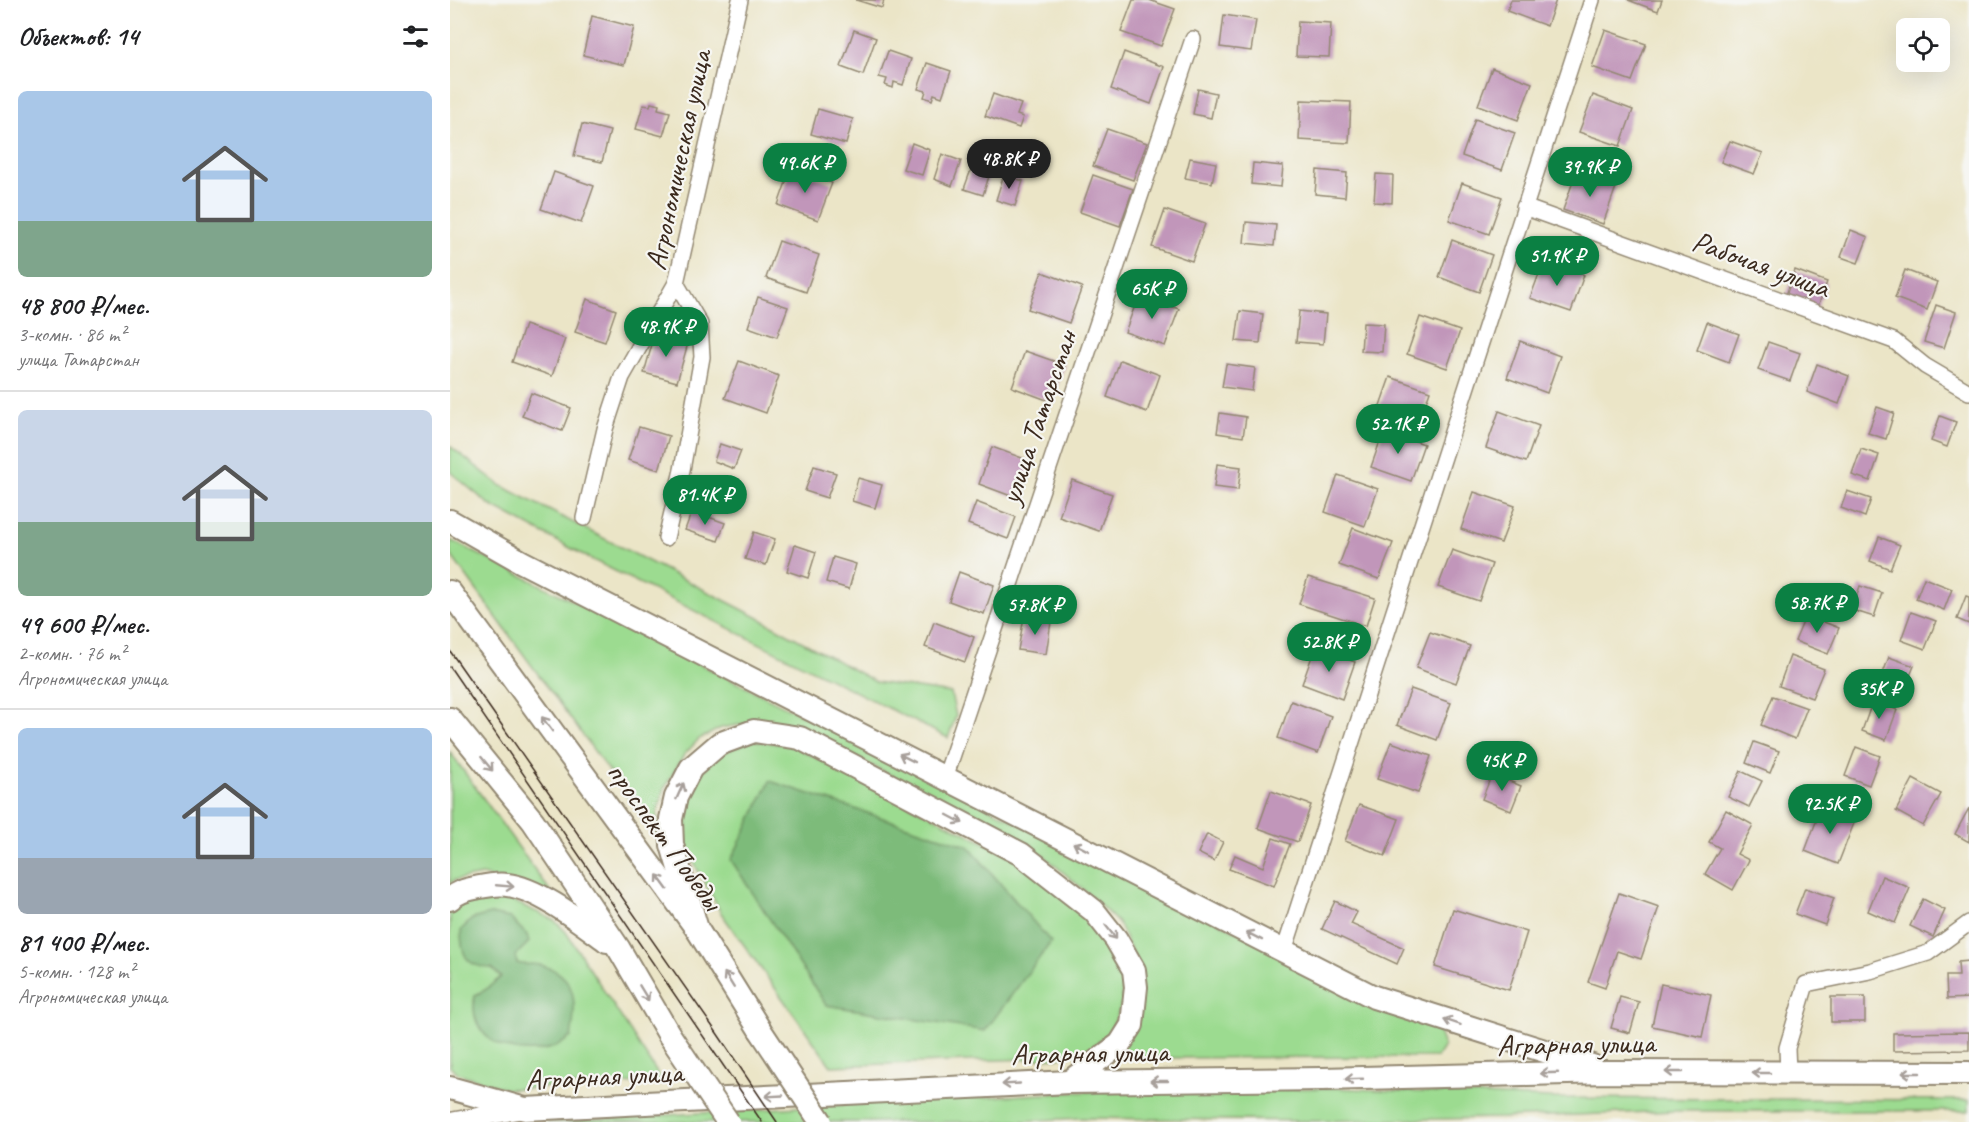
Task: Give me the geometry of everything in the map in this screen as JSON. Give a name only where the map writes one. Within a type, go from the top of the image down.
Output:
[{"type":"main road","points":[[450,521],[522,562],[1374,997],[1608,1072]]},
{"type":"main road","name":"проспект Победы","points":[[450,592],[697,929],[821,1122]]},
{"type":"main road","points":[[450,718],[533,821],[619,950],[670,1036],[728,1122]]},
{"type":"main road","points":[[697,929],[672,845],[672,819],[676,797],[691,768],[718,744],[754,731],[800,738],[1021,854],[1094,911],[1116,939],[1134,970],[1136,987],[1132,1025],[1120,1044],[1069,1082]]},
{"type":"main road","points":[[450,899],[459,892],[484,886],[507,885],[537,894],[619,950]]},
{"type":"main road","name":"Аграрная улица","points":[[525,1109],[1069,1082],[1322,1080],[1608,1072],[1969,1073]]},
{"type":"main road","points":[[450,1088],[525,1109]]},
{"type":"street","name":"Агрономическая улица","points":[[666,538],[682,470],[702,357],[700,324],[676,283],[740,0]]},
{"type":"street","points":[[1284,951],[1592,0]]},
{"type":"street","name":"улица Татарстан","points":[[945,778],[1193,39]]},
{"type":"street","name":"Рабочая улица","points":[[1524,207],[1894,341],[1925,366],[1969,393]]},
{"type":"street","points":[[584,518],[605,429],[622,378],[676,283]]},
{"type":"street","points":[[1788,1073],[1787,1048],[1806,984],[1870,971],[1928,953],[1969,923]]},
{"type":"street","name":"Аграрная улица","points":[[450,1122],[525,1109]]},
{"type":"green space","points":[[450,446],[500,485],[755,616],[876,682],[951,693],[956,716],[948,738],[589,558],[490,505],[450,472]]},
{"type":"green space","points":[[450,540],[1439,1032],[1444,1046],[1437,1057],[1114,1058],[1142,974],[1118,923],[1091,896],[1031,845],[793,726],[756,722],[721,728],[699,739],[684,755],[665,787],[657,812],[658,838],[450,554]]},
{"type":"green space","points":[[752,740],[793,746],[1019,860],[1092,922],[1111,948],[1123,974],[1122,1002],[1111,1032],[1089,1049],[1058,1058],[831,1066],[721,913],[681,839],[681,812],[694,781],[717,755]]},
{"type":"green space","points":[[450,752],[553,895],[482,875],[455,880],[450,884]]},
{"type":"green space","points":[[770,781],[968,846],[1051,942],[985,1031],[826,1005],[731,860]]},
{"type":"green space","points":[[502,896],[554,920],[566,932],[663,1082],[506,1089],[457,1073],[450,1067],[450,908],[463,898]]},
{"type":"green space","points":[[490,914],[510,918],[527,935],[529,942],[515,956],[517,963],[537,964],[552,969],[562,975],[568,983],[574,1002],[571,1037],[557,1046],[525,1051],[510,1049],[486,1036],[478,1025],[474,1012],[475,995],[501,977],[492,968],[476,965],[466,958],[462,946],[461,930],[472,919]]},
{"type":"green space","points":[[1334,1088],[1550,1098],[1969,1100],[1969,1111],[1676,1111],[1502,1118],[1312,1121],[1083,1118],[998,1122],[547,1122],[1082,1092]]},
{"type":"building","points":[[856,0],[884,0],[882,8]]},
{"type":"building","points":[[1133,0],[1149,0],[1175,9],[1161,46],[1121,32]]},
{"type":"building","points":[[1511,0],[1556,0],[1547,26],[1507,11]]},
{"type":"building","points":[[1628,0],[1662,0],[1658,11]]},
{"type":"building","points":[[1224,15],[1256,20],[1251,51],[1220,47]]},
{"type":"building","points":[[592,16],[634,27],[624,65],[583,55]]},
{"type":"building","points":[[1298,21],[1331,23],[1329,57],[1296,56]]},
{"type":"building","points":[[854,30],[876,38],[863,75],[841,67]]},
{"type":"building","points":[[1605,30],[1646,44],[1632,81],[1592,67]]},
{"type":"building","points":[[888,51],[911,59],[903,85],[894,82],[893,88],[885,85],[887,79],[879,77]]},
{"type":"building","points":[[1124,52],[1164,67],[1151,104],[1111,89]]},
{"type":"building","points":[[927,63],[951,71],[942,97],[934,94],[932,100],[924,97],[926,91],[918,89]]},
{"type":"building","points":[[1492,68],[1532,83],[1518,120],[1478,105]]},
{"type":"building","points":[[1198,89],[1216,93],[1211,118],[1193,114]]},
{"type":"building","points":[[993,94],[1021,104],[1017,115],[1023,117],[1019,128],[985,116]]},
{"type":"building","points":[[1593,95],[1633,110],[1620,146],[1579,132]]},
{"type":"building","points":[[1301,100],[1351,102],[1349,143],[1299,140]]},
{"type":"building","points":[[651,103],[659,105],[658,109],[670,112],[663,136],[636,129],[643,105],[650,106]]},
{"type":"building","points":[[818,109],[853,119],[846,144],[811,134]]},
{"type":"building","points":[[1475,119],[1515,133],[1502,170],[1462,156]]},
{"type":"building","points":[[582,124],[610,131],[602,162],[574,156]]},
{"type":"building","points":[[1107,129],[1147,143],[1133,180],[1093,166]]},
{"type":"building","points":[[1730,141],[1763,153],[1754,174],[1721,162]]},
{"type":"building","points":[[912,143],[930,150],[922,175],[903,169]]},
{"type":"building","points":[[942,154],[961,161],[952,186],[934,179]]},
{"type":"building","points":[[1190,158],[1216,163],[1212,183],[1185,178]]},
{"type":"building","points":[[1253,163],[1283,166],[1281,187],[1251,184]]},
{"type":"building","points":[[973,164],[991,170],[983,195],[964,189]]},
{"type":"building","points":[[791,168],[832,183],[818,220],[778,205]]},
{"type":"building","points":[[1317,170],[1347,173],[1345,197],[1315,194]]},
{"type":"building","points":[[554,172],[594,186],[581,223],[541,209]]},
{"type":"building","points":[[1576,173],[1616,187],[1603,224],[1563,210]]},
{"type":"building","points":[[1004,174],[1023,181],[1015,206],[996,200]]},
{"type":"building","points":[[1376,174],[1393,175],[1392,203],[1374,202]]},
{"type":"building","points":[[1093,175],[1133,189],[1120,226],[1080,212]]},
{"type":"building","points":[[1462,183],[1502,197],[1489,234],[1449,220]]},
{"type":"building","points":[[1165,210],[1205,224],[1192,261],[1152,247]]},
{"type":"building","points":[[1246,222],[1276,225],[1274,246],[1244,243]]},
{"type":"building","points":[[1851,230],[1868,237],[1858,263],[1841,257]]},
{"type":"building","points":[[1452,240],[1492,255],[1479,292],[1439,277]]},
{"type":"building","points":[[779,241],[819,255],[806,292],[766,278]]},
{"type":"building","points":[[1544,261],[1584,275],[1571,312],[1530,298]]},
{"type":"building","points":[[1795,270],[1827,282],[1817,309],[1785,298]]},
{"type":"building","points":[[1905,270],[1937,282],[1927,310],[1895,298]]},
{"type":"building","points":[[1042,272],[1082,287],[1069,323],[1028,309]]},
{"type":"building","points":[[1139,295],[1179,309],[1165,346],[1125,332]]},
{"type":"building","points":[[758,297],[788,307],[777,337],[748,327]]},
{"type":"building","points":[[587,299],[616,310],[605,342],[575,332]]},
{"type":"building","points":[[1936,305],[1956,312],[1944,348],[1924,342]]},
{"type":"building","points":[[1240,311],[1263,314],[1260,343],[1236,341]]},
{"type":"building","points":[[1299,311],[1326,314],[1323,344],[1296,342]]},
{"type":"building","points":[[1420,317],[1460,331],[1447,368],[1407,354]]},
{"type":"building","points":[[1707,322],[1739,334],[1729,362],[1697,350]]},
{"type":"building","points":[[1363,323],[1384,324],[1382,352],[1361,351]]},
{"type":"building","points":[[525,325],[565,339],[552,376],[512,362]]},
{"type":"building","points":[[655,334],[688,343],[677,382],[644,373]]},
{"type":"building","points":[[1520,341],[1560,356],[1547,393],[1507,378]]},
{"type":"building","points":[[1768,342],[1800,353],[1790,381],[1758,370]]},
{"type":"building","points":[[1025,351],[1065,365],[1052,402],[1012,387]]},
{"type":"building","points":[[1120,360],[1160,375],[1147,412],[1107,397]]},
{"type":"building","points":[[739,361],[779,376],[766,413],[725,398]]},
{"type":"building","points":[[1226,364],[1255,368],[1252,391],[1222,387]]},
{"type":"building","points":[[1817,364],[1849,376],[1839,404],[1807,392]]},
{"type":"building","points":[[1390,377],[1430,391],[1417,428],[1377,414]]},
{"type":"building","points":[[531,393],[571,408],[562,431],[522,416]]},
{"type":"building","points":[[1877,407],[1894,413],[1886,439],[1868,433]]},
{"type":"building","points":[[1499,411],[1539,426],[1526,462],[1486,448]]},
{"type":"building","points":[[1220,413],[1246,417],[1243,437],[1217,433]]},
{"type":"building","points":[[1940,416],[1956,422],[1947,447],[1931,441]]},
{"type":"building","points":[[639,427],[669,436],[659,470],[628,460]]},
{"type":"building","points":[[1384,430],[1424,444],[1411,481],[1371,467]]},
{"type":"building","points":[[720,444],[741,451],[734,469],[714,461]]},
{"type":"building","points":[[992,447],[1033,462],[1019,499],[979,484]]},
{"type":"building","points":[[1861,449],[1879,455],[1870,481],[1852,475]]},
{"type":"building","points":[[1217,464],[1241,467],[1238,490],[1214,487]]},
{"type":"building","points":[[814,466],[836,473],[827,498],[805,491]]},
{"type":"building","points":[[1338,475],[1378,489],[1365,526],[1325,512]]},
{"type":"building","points":[[858,478],[882,485],[875,508],[852,501]]},
{"type":"building","points":[[1072,480],[1112,494],[1099,531],[1059,517]]},
{"type":"building","points":[[1847,491],[1871,499],[1865,517],[1841,508]]},
{"type":"building","points":[[1474,492],[1515,506],[1501,543],[1461,529]]},
{"type":"building","points":[[976,502],[1016,517],[1008,539],[968,524]]},
{"type":"building","points":[[692,511],[725,523],[718,541],[685,530]]},
{"type":"building","points":[[1353,528],[1393,543],[1379,579],[1339,565]]},
{"type":"building","points":[[754,532],[775,539],[766,565],[745,559]]},
{"type":"building","points":[[1879,537],[1900,545],[1890,569],[1870,561]]},
{"type":"building","points":[[795,545],[816,552],[808,578],[787,571]]},
{"type":"building","points":[[1452,550],[1492,564],[1479,601],[1438,587]]},
{"type":"building","points":[[833,557],[856,564],[849,589],[826,582]]},
{"type":"building","points":[[959,572],[994,585],[984,614],[949,601]]},
{"type":"building","points":[[1308,577],[1375,598],[1366,626],[1299,604]]},
{"type":"building","points":[[1924,578],[1952,589],[1944,610],[1916,599]]},
{"type":"building","points":[[1860,586],[1882,593],[1874,617],[1852,610]]},
{"type":"building","points":[[1966,596],[1969,597],[1969,624],[1957,619]]},
{"type":"building","points":[[1911,612],[1936,621],[1925,649],[1901,640]]},
{"type":"building","points":[[1806,615],[1839,628],[1828,654],[1795,641]]},
{"type":"building","points":[[1024,617],[1051,622],[1046,654],[1018,650]]},
{"type":"building","points":[[934,622],[974,637],[965,662],[925,647]]},
{"type":"building","points":[[1430,632],[1470,646],[1456,683],[1416,668]]},
{"type":"building","points":[[1315,648],[1355,662],[1342,699],[1302,684]]},
{"type":"building","points":[[1790,656],[1824,669],[1812,698],[1779,686]]},
{"type":"building","points":[[1889,657],[1914,666],[1903,693],[1879,684]]},
{"type":"building","points":[[1411,689],[1451,703],[1437,740],[1397,725]]},
{"type":"building","points":[[1773,696],[1807,708],[1795,739],[1761,725]]},
{"type":"building","points":[[1873,700],[1897,710],[1886,740],[1862,731]]},
{"type":"building","points":[[1291,701],[1331,716],[1318,753],[1278,738]]},
{"type":"building","points":[[1391,742],[1431,756],[1418,793],[1377,779]]},
{"type":"building","points":[[1754,742],[1779,751],[1770,773],[1746,763]]},
{"type":"building","points":[[1856,747],[1880,756],[1869,785],[1845,776]]},
{"type":"building","points":[[1741,771],[1762,781],[1749,807],[1728,797]]},
{"type":"building","points":[[1492,774],[1521,786],[1511,811],[1482,799]]},
{"type":"building","points":[[1913,779],[1941,794],[1923,826],[1896,811]]},
{"type":"building","points":[[1271,791],[1311,805],[1298,842],[1258,828]]},
{"type":"building","points":[[1359,805],[1399,819],[1385,856],[1345,841]]},
{"type":"building","points":[[1822,806],[1856,818],[1838,864],[1805,851]]},
{"type":"building","points":[[1969,808],[1969,842],[1955,834]]},
{"type":"building","points":[[1726,810],[1753,825],[1737,854],[1749,860],[1733,890],[1705,874],[1720,848],[1709,842]]},
{"type":"building","points":[[1207,834],[1223,842],[1214,861],[1198,853]]},
{"type":"building","points":[[1273,838],[1290,844],[1274,886],[1229,869],[1235,855],[1263,867]]},
{"type":"building","points":[[1882,876],[1910,888],[1895,923],[1868,911]]},
{"type":"building","points":[[1805,888],[1834,898],[1825,925],[1795,914]]},
{"type":"building","points":[[1619,893],[1659,907],[1641,959],[1617,951],[1605,988],[1588,982]]},
{"type":"building","points":[[1923,899],[1945,910],[1933,937],[1910,926]]},
{"type":"building","points":[[1335,901],[1357,912],[1351,924],[1404,948],[1397,964],[1322,929]]},
{"type":"building","points":[[1453,909],[1527,932],[1509,990],[1435,967]]},
{"type":"building","points":[[1969,961],[1969,998],[1947,999],[1946,976],[1959,976],[1958,962]]},
{"type":"building","points":[[1661,984],[1711,995],[1702,1037],[1652,1026]]},
{"type":"building","points":[[1620,997],[1639,1002],[1630,1033],[1611,1028]]},
{"type":"building","points":[[1831,997],[1865,997],[1865,1022],[1831,1022]]},
{"type":"building","points":[[1969,1032],[1969,1050],[1893,1051],[1893,1033]]},
{"type":"tram line","points":[[450,651],[777,1122]]},
{"type":"tram line","points":[[450,667],[762,1122]]}]
